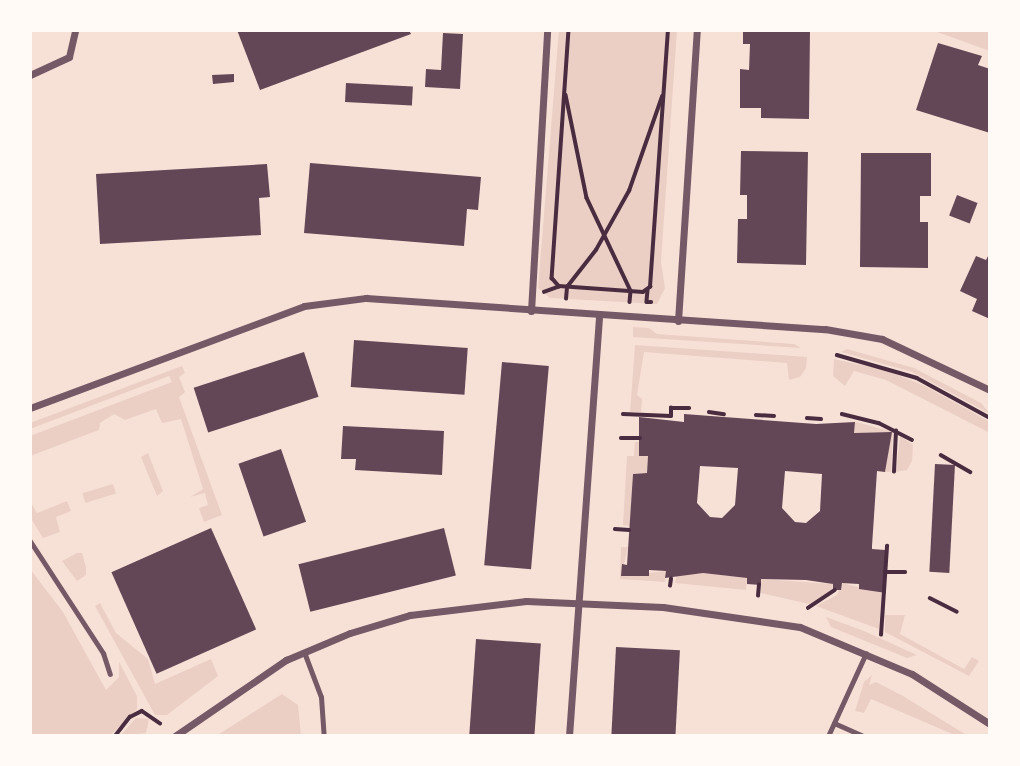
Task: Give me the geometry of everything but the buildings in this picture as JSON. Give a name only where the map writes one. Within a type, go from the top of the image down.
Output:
[{"type":"street","points":[[30,75],[58,63],[72,48],[75,30]]},
{"type":"street","points":[[531,311],[547,30]]},
{"type":"street","points":[[678,321],[697,30]]},
{"type":"street","points":[[30,408],[304,306],[366,298],[599,316],[825,329],[883,339],[990,390]]},
{"type":"street","points":[[569,736],[599,316]]},
{"type":"street","points":[[175,736],[304,652],[410,615],[469,605],[580,602],[733,614],[800,628],[912,674],[990,724]]},
{"type":"lane","points":[[30,541],[103,653],[110,674]]},
{"type":"lane","points":[[304,652],[321,697],[324,736]]},
{"type":"lane","points":[[828,736],[866,653]]},
{"type":"lane","points":[[834,723],[863,736]]},
{"type":"path","points":[[569,30],[552,278],[559,286],[648,290]]},
{"type":"path","points":[[659,302],[647,302],[668,30]]},
{"type":"path","points":[[565,86],[587,198],[603,239],[631,291],[630,305]]},
{"type":"path","points":[[566,300],[567,287],[603,239],[629,191],[664,88]]},
{"type":"path","points":[[541,292],[552,292],[559,286]]},
{"type":"path","points":[[837,355],[916,378],[990,418]]},
{"type":"path","points":[[623,414],[671,416],[671,408],[690,408]]},
{"type":"path","points":[[709,412],[724,414]]},
{"type":"path","points":[[842,414],[896,431],[912,440]]},
{"type":"path","points":[[757,415],[774,416]]},
{"type":"path","points":[[807,418],[821,419]]},
{"type":"path","points":[[894,472],[896,431]]},
{"type":"path","points":[[621,438],[640,439]]},
{"type":"path","points":[[942,455],[971,472]]},
{"type":"path","points":[[615,529],[629,530]]},
{"type":"path","points":[[881,635],[887,546]]},
{"type":"path","points":[[886,572],[905,572]]},
{"type":"path","points":[[670,586],[671,579]]},
{"type":"path","points":[[758,585],[758,596]]},
{"type":"path","points":[[808,608],[835,590]]},
{"type":"path","points":[[930,598],[957,612]]},
{"type":"path","points":[[115,736],[130,717],[142,711],[160,723]]},
{"type":"shaded area","points":[[559,30],[677,30],[661,262],[665,288],[657,304],[550,298],[538,288]]},
{"type":"shaded area","points":[[990,30],[990,51],[937,32]]},
{"type":"shaded area","points":[[633,327],[649,328],[657,334],[794,344],[801,348],[633,337]]},
{"type":"shaded area","points":[[635,345],[807,357],[806,368],[800,377],[789,380],[787,363],[644,352],[637,395],[642,399],[641,412],[630,412]]},
{"type":"shaded area","points":[[847,349],[914,368],[981,403],[990,414],[912,372],[841,352]]},
{"type":"shaded area","points":[[834,359],[888,371],[925,386],[990,422],[990,433],[886,380],[854,371],[845,386],[833,376]]},
{"type":"shaded area","points":[[182,366],[185,373],[179,377],[185,392],[179,397],[222,515],[204,522],[199,508],[208,505],[205,493],[190,497],[203,489],[181,419],[162,423],[156,409],[125,420],[114,414],[100,423],[99,430],[30,456],[30,436],[172,382],[169,376],[30,429],[30,423]]},
{"type":"shaded area","points":[[842,418],[893,432],[891,472],[885,472],[891,432],[854,433],[855,422]]},
{"type":"shaded area","points":[[900,436],[913,445],[912,461],[907,470],[896,472]]},
{"type":"shaded area","points":[[635,442],[639,442],[639,456],[648,456],[647,473],[633,474],[630,526],[623,525],[627,456],[634,456]]},
{"type":"shaded area","points":[[148,453],[163,491],[157,496],[141,457]]},
{"type":"shaded area","points":[[113,484],[116,494],[85,503],[82,493]]},
{"type":"shaded area","points":[[30,501],[37,513],[67,501],[71,511],[56,517],[60,532],[43,538],[30,517]]},
{"type":"shaded area","points":[[621,547],[628,547],[621,576],[666,571],[665,582],[620,579]]},
{"type":"shaded area","points":[[82,553],[86,575],[77,581],[62,561]]},
{"type":"shaded area","points":[[30,569],[63,612],[106,690],[119,677],[119,662],[137,696],[137,709],[110,736],[30,736]]},
{"type":"shaded area","points":[[703,573],[747,578],[746,590],[675,583],[677,574]]},
{"type":"shaded area","points":[[761,579],[833,584],[832,592],[809,604],[761,593]]},
{"type":"shaded area","points":[[842,583],[882,593],[879,629],[816,606],[837,595]]},
{"type":"shaded area","points":[[100,603],[116,633],[148,659],[155,684],[211,659],[218,676],[167,715],[155,715],[95,606]]},
{"type":"shaded area","points":[[885,615],[905,615],[900,634],[964,669],[972,657],[979,661],[969,676],[885,632]]},
{"type":"shaded area","points":[[826,617],[917,655],[907,658],[831,627]]},
{"type":"shaded area","points":[[872,675],[869,685],[876,682],[968,736],[957,736],[871,699],[864,713],[855,711],[864,682]]},
{"type":"shaded area","points":[[282,694],[298,705],[301,736],[216,736]]},
{"type":"shaded area","points":[[136,718],[149,719],[146,733],[120,736]]}]
